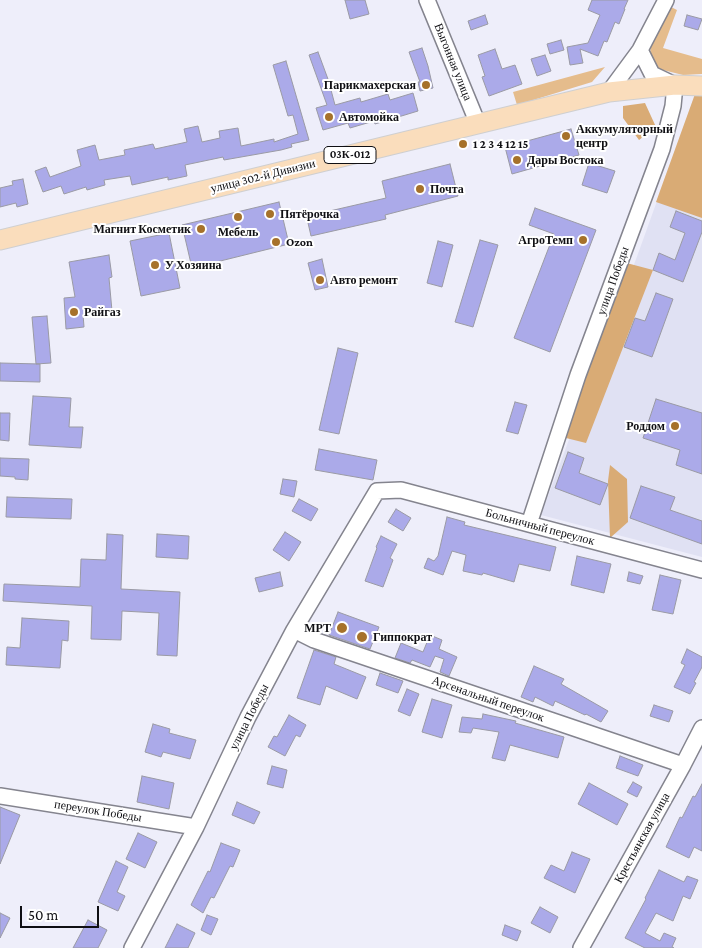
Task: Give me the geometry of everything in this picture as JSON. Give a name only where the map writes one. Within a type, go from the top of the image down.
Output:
[{"type":"main road","name":"улица 302-й Дивизии","points":[[0,240],[609,92],[675,85],[702,86]]},
{"type":"street","name":"Выгонная улица","points":[[427,0],[478,124]]},
{"type":"street","points":[[609,92],[640,50],[666,0]]},
{"type":"street","points":[[640,50],[652,74],[675,85]]},
{"type":"street","name":"улица Победы","points":[[529,524],[578,375],[662,149],[673,106],[675,85]]},
{"type":"street","name":"Больничный переулок","points":[[377,491],[401,490],[702,570]]},
{"type":"street","name":"улица Победы","points":[[132,948],[196,827],[248,717],[294,630],[377,491]]},
{"type":"street","name":"Арсенальный переулок","points":[[294,630],[314,640],[683,765]]},
{"type":"street","name":"Крестьянская улица","points":[[581,948],[702,728]]},
{"type":"street","name":"переулок Победы","points":[[0,796],[196,827]]},
{"type":"shaded area","points":[[667,5],[677,10],[663,48],[702,59],[702,74],[683,75],[659,69],[650,58],[651,39]]},
{"type":"shaded area","points":[[605,67],[592,82],[517,105],[513,92]]},
{"type":"shaded area","points":[[695,94],[702,96],[702,218],[656,202]]},
{"type":"shaded area","points":[[694,98],[702,100],[702,557],[541,515]]},
{"type":"shaded area","points":[[645,103],[656,127],[639,140],[623,118],[623,106]]},
{"type":"shaded area","points":[[619,261],[653,270],[586,443],[562,437]]},
{"type":"shaded area","points":[[610,465],[627,479],[628,522],[610,538],[608,481]]},
{"type":"building","points":[[345,0],[365,0],[369,14],[350,19]]},
{"type":"building","points":[[592,0],[628,0],[619,24],[615,22],[607,42],[604,41],[598,56],[580,49],[583,63],[570,65],[567,47],[588,43],[600,15],[588,10]]},
{"type":"building","points":[[485,15],[488,24],[471,30],[468,21]]},
{"type":"building","points":[[687,15],[702,19],[698,30],[684,26]]},
{"type":"building","points":[[561,40],[564,50],[550,54],[547,44]]},
{"type":"building","points":[[422,48],[433,88],[420,91],[418,82],[420,82],[409,52]]},
{"type":"building","points":[[495,49],[502,69],[515,65],[522,84],[489,96],[482,77],[485,76],[478,55]]},
{"type":"building","points":[[318,52],[332,90],[335,105],[360,98],[361,102],[388,94],[390,100],[413,93],[418,111],[375,124],[374,121],[350,128],[348,123],[323,130],[316,108],[327,105],[309,55]]},
{"type":"building","points":[[545,55],[551,71],[537,76],[531,59]]},
{"type":"building","points":[[286,61],[309,140],[291,144],[292,147],[281,150],[224,160],[223,157],[185,165],[187,176],[168,180],[168,177],[132,185],[130,176],[104,180],[105,185],[87,190],[86,187],[64,194],[61,186],[43,192],[35,171],[46,167],[50,177],[81,166],[77,150],[95,145],[99,160],[125,155],[124,150],[153,144],[155,149],[187,142],[184,129],[198,126],[202,142],[220,138],[219,131],[238,128],[241,146],[274,139],[274,142],[298,134],[293,115],[288,116],[273,65]]},
{"type":"building","points":[[571,129],[579,155],[512,174],[505,147]]},
{"type":"building","points":[[589,163],[615,171],[607,193],[582,185]]},
{"type":"building","points":[[450,164],[458,196],[385,215],[386,219],[311,236],[306,214],[321,211],[321,213],[386,198],[382,181]]},
{"type":"building","points":[[23,179],[28,204],[17,207],[16,203],[0,207],[0,188],[13,185],[12,181]]},
{"type":"building","points":[[279,202],[289,244],[192,268],[182,225]]},
{"type":"building","points":[[535,208],[596,230],[550,352],[514,338],[554,234],[529,225]]},
{"type":"building","points":[[676,211],[702,221],[702,232],[683,282],[653,270],[659,253],[675,260],[685,233],[670,227]]},
{"type":"building","name":"У Хозяина","points":[[169,233],[180,288],[141,296],[130,241]]},
{"type":"building","points":[[480,240],[498,245],[473,327],[455,322]]},
{"type":"building","points":[[438,241],[453,245],[442,287],[427,283]]},
{"type":"building","points":[[109,255],[112,277],[109,278],[112,311],[83,314],[84,327],[66,329],[64,298],[75,297],[69,262]]},
{"type":"building","points":[[322,259],[328,287],[315,290],[308,263]]},
{"type":"building","points":[[656,293],[673,299],[652,357],[624,347],[635,318],[645,321]]},
{"type":"building","points":[[47,316],[51,363],[36,364],[32,317]]},
{"type":"building","points":[[338,348],[358,353],[339,434],[319,430]]},
{"type":"building","points":[[0,363],[40,364],[40,382],[0,381]]},
{"type":"building","points":[[33,396],[71,398],[69,427],[83,427],[81,448],[29,445]]},
{"type":"building","name":"Роддом","points":[[656,399],[702,413],[702,474],[676,465],[680,450],[643,438]]},
{"type":"building","points":[[515,402],[527,405],[518,434],[506,431]]},
{"type":"building","points":[[0,413],[10,413],[9,441],[0,440]]},
{"type":"building","points":[[319,449],[377,460],[373,480],[315,470]]},
{"type":"building","points":[[568,452],[584,458],[579,473],[608,484],[600,505],[555,488]]},
{"type":"building","points":[[0,458],[29,459],[28,480],[0,476]]},
{"type":"building","points":[[283,479],[297,481],[294,497],[280,494]]},
{"type":"building","points":[[641,486],[675,497],[670,510],[702,521],[702,544],[630,518]]},
{"type":"building","points":[[7,497],[72,499],[71,519],[6,517]]},
{"type":"building","points":[[299,499],[318,509],[311,521],[292,511]]},
{"type":"building","points":[[396,509],[411,518],[403,531],[388,522]]},
{"type":"building","points":[[447,517],[465,522],[464,525],[556,547],[550,571],[519,564],[514,582],[483,573],[482,575],[463,571],[466,555],[452,551],[443,575],[424,568],[428,558],[434,561],[438,556]]},
{"type":"building","points":[[285,532],[301,542],[289,561],[273,550]]},
{"type":"building","points":[[107,534],[123,535],[121,589],[180,592],[177,656],[157,655],[159,613],[122,611],[121,640],[91,639],[92,606],[3,601],[4,584],[80,587],[81,559],[106,560]]},
{"type":"building","points":[[157,534],[189,536],[188,559],[156,557]]},
{"type":"building","points":[[381,536],[397,544],[390,558],[393,560],[383,587],[365,581]]},
{"type":"building","points":[[577,556],[611,564],[604,593],[571,585]]},
{"type":"building","points":[[280,572],[283,586],[259,592],[255,578]]},
{"type":"building","points":[[629,572],[643,576],[640,584],[627,581]]},
{"type":"building","points":[[660,575],[681,580],[673,614],[652,610]]},
{"type":"building","points":[[338,612],[379,627],[370,649],[329,635]]},
{"type":"building","points":[[22,618],[69,621],[68,641],[62,640],[60,668],[6,665],[7,647],[20,648]]},
{"type":"building","points":[[430,635],[442,640],[439,649],[457,657],[449,676],[440,672],[444,659],[435,656],[430,667],[412,660],[410,663],[395,658],[401,643],[423,652]]},
{"type":"building","points":[[687,649],[702,657],[702,667],[690,694],[674,687],[685,665],[681,663]]},
{"type":"building","points":[[314,650],[336,657],[334,664],[366,677],[357,699],[326,686],[320,705],[297,698]]},
{"type":"building","points":[[534,666],[564,679],[561,684],[608,711],[601,722],[555,701],[553,706],[535,697],[533,702],[521,697]]},
{"type":"building","points":[[380,673],[403,681],[398,693],[376,685]]},
{"type":"building","points":[[407,689],[419,694],[410,716],[398,711]]},
{"type":"building","points":[[432,699],[452,705],[442,738],[422,732]]},
{"type":"building","points":[[654,705],[673,711],[669,722],[650,716]]},
{"type":"building","points":[[483,714],[516,721],[515,723],[564,737],[558,758],[510,745],[505,761],[492,758],[499,732],[473,728],[471,733],[459,732],[462,717],[482,719]]},
{"type":"building","points":[[289,715],[306,725],[300,737],[296,735],[285,756],[268,747],[274,736],[277,737]]},
{"type":"building","points":[[153,724],[170,729],[169,733],[196,740],[190,759],[163,752],[161,757],[145,752]]},
{"type":"building","points":[[620,756],[643,765],[638,776],[616,768]]},
{"type":"building","points":[[272,766],[287,770],[283,788],[267,784]]},
{"type":"building","points":[[142,776],[174,783],[169,809],[137,802]]},
{"type":"building","points":[[633,782],[642,787],[637,797],[627,792]]},
{"type":"building","points":[[589,783],[628,804],[617,825],[578,804]]},
{"type":"building","points":[[702,784],[702,851],[694,847],[689,858],[666,847],[680,817],[682,818],[693,796],[695,797]]},
{"type":"building","points":[[237,802],[260,812],[254,824],[232,815]]},
{"type":"building","points":[[0,807],[20,815],[0,864]]},
{"type":"building","points":[[138,833],[157,842],[145,868],[126,859]]},
{"type":"building","points":[[221,843],[240,850],[233,867],[230,866],[214,898],[211,897],[203,913],[191,905],[208,871],[210,872]]},
{"type":"building","points":[[572,852],[590,859],[575,893],[544,878],[551,865],[564,871]]},
{"type":"building","points":[[116,861],[128,867],[117,892],[125,896],[118,911],[98,902]]},
{"type":"building","points":[[659,870],[684,882],[687,876],[698,880],[690,899],[683,896],[673,921],[656,913],[645,933],[660,941],[664,933],[676,938],[672,947],[674,948],[645,948],[625,938]]},
{"type":"building","points":[[540,907],[558,917],[550,933],[531,923]]},
{"type":"building","points":[[0,913],[10,918],[0,938]]},
{"type":"building","points":[[207,915],[218,919],[211,935],[201,930]]},
{"type":"building","points":[[88,920],[107,930],[98,948],[73,948]]},
{"type":"building","points":[[177,924],[195,933],[188,948],[165,948]]},
{"type":"building","points":[[505,925],[521,931],[517,941],[502,935]]},
{"type":"place","name":"Парикмахерская","points":[[426,85]]},
{"type":"place","name":"Автомойка","points":[[329,117]]},
{"type":"place","name":"Аккумуляторный центр","points":[[566,136]]},
{"type":"place","name":"1 2 3 4 12 15","points":[[463,144]]},
{"type":"place","name":"Дары Востока","points":[[517,160]]},
{"type":"place","name":"Почта","points":[[420,189]]},
{"type":"place","name":"Пятёрочка","points":[[270,214]]},
{"type":"place","name":"Мебель","points":[[238,217]]},
{"type":"place","name":"Магнит Косметик","points":[[201,229]]},
{"type":"place","name":"АгроТемп","points":[[583,240]]},
{"type":"place","name":"Ozon","points":[[276,242]]},
{"type":"place","name":"У Хозяина","points":[[155,265]]},
{"type":"place","name":"Авто ремонт","points":[[320,280]]},
{"type":"place","name":"Райгаз","points":[[74,312]]},
{"type":"place","name":"Роддом","points":[[675,426]]},
{"type":"place","name":"МРТ","points":[[342,628]]},
{"type":"place","name":"Гиппократ","points":[[362,637]]}]
